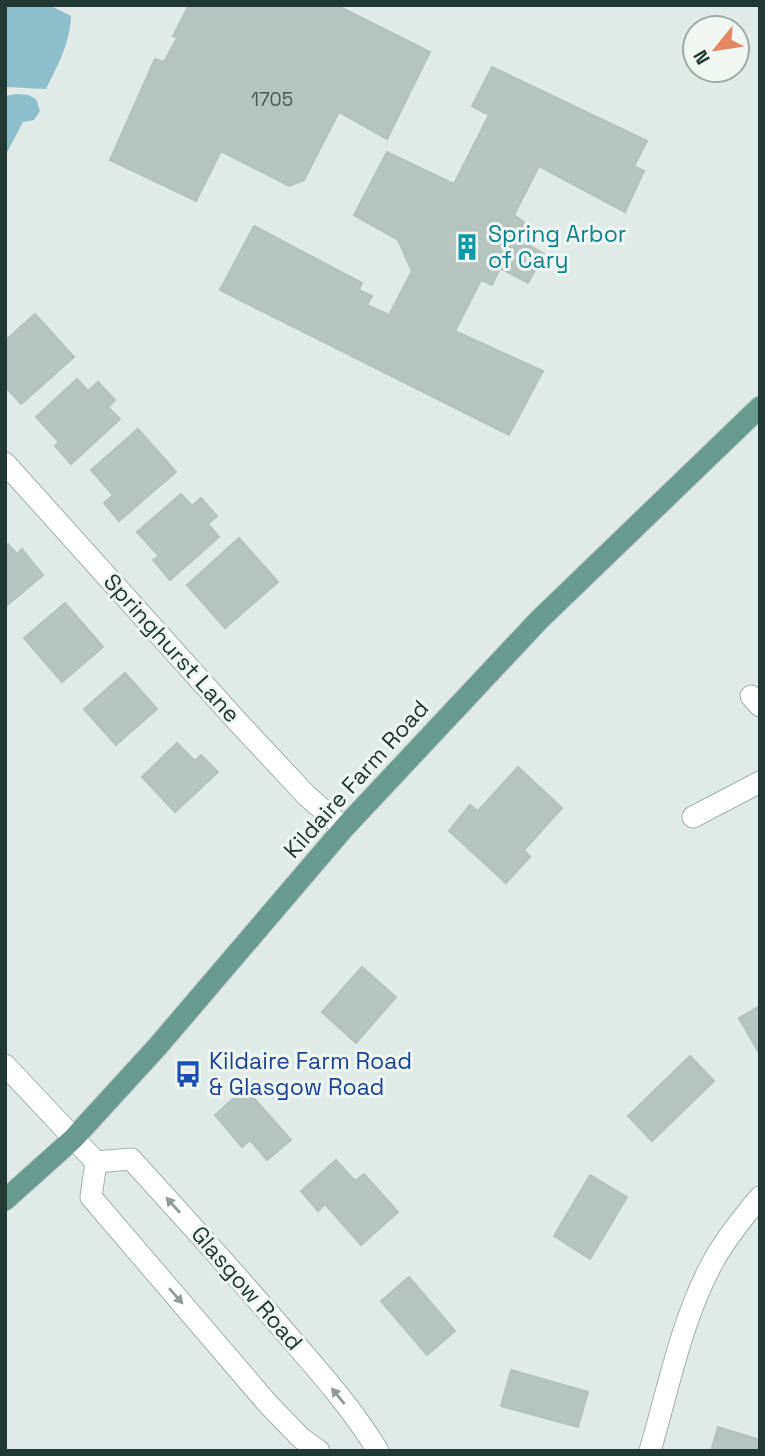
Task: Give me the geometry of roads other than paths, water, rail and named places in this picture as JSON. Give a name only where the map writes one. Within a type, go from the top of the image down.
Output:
[{"type":"main road","name":"Kildaire Farm Road","points":[[5,1200],[73,1139],[158,1046],[344,828],[539,620],[760,407]]},
{"type":"street","name":"Springhurst Lane","points":[[5,463],[236,720],[307,796],[344,828]]},
{"type":"street","points":[[693,817],[760,782]]},
{"type":"street","points":[[5,1065],[96,1162],[90,1197],[268,1404],[301,1438],[319,1451]]},
{"type":"street","name":"Glasgow Road","points":[[96,1162],[131,1159],[227,1264],[314,1366],[363,1427],[378,1451]]},
{"type":"street","points":[[650,1451],[699,1292],[716,1257],[760,1197]]},
{"type":"water","points":[[5,5],[49,5],[71,16],[66,45],[46,89],[5,87]]},
{"type":"water","points":[[17,94],[36,99],[40,111],[34,120],[23,122],[5,156],[5,96]]},
{"type":"place","name":"Spring Arbor of Cary","points":[[467,247]]},
{"type":"place","name":"Kildaire Farm Road & Glasgow Road","points":[[188,1074]]}]
